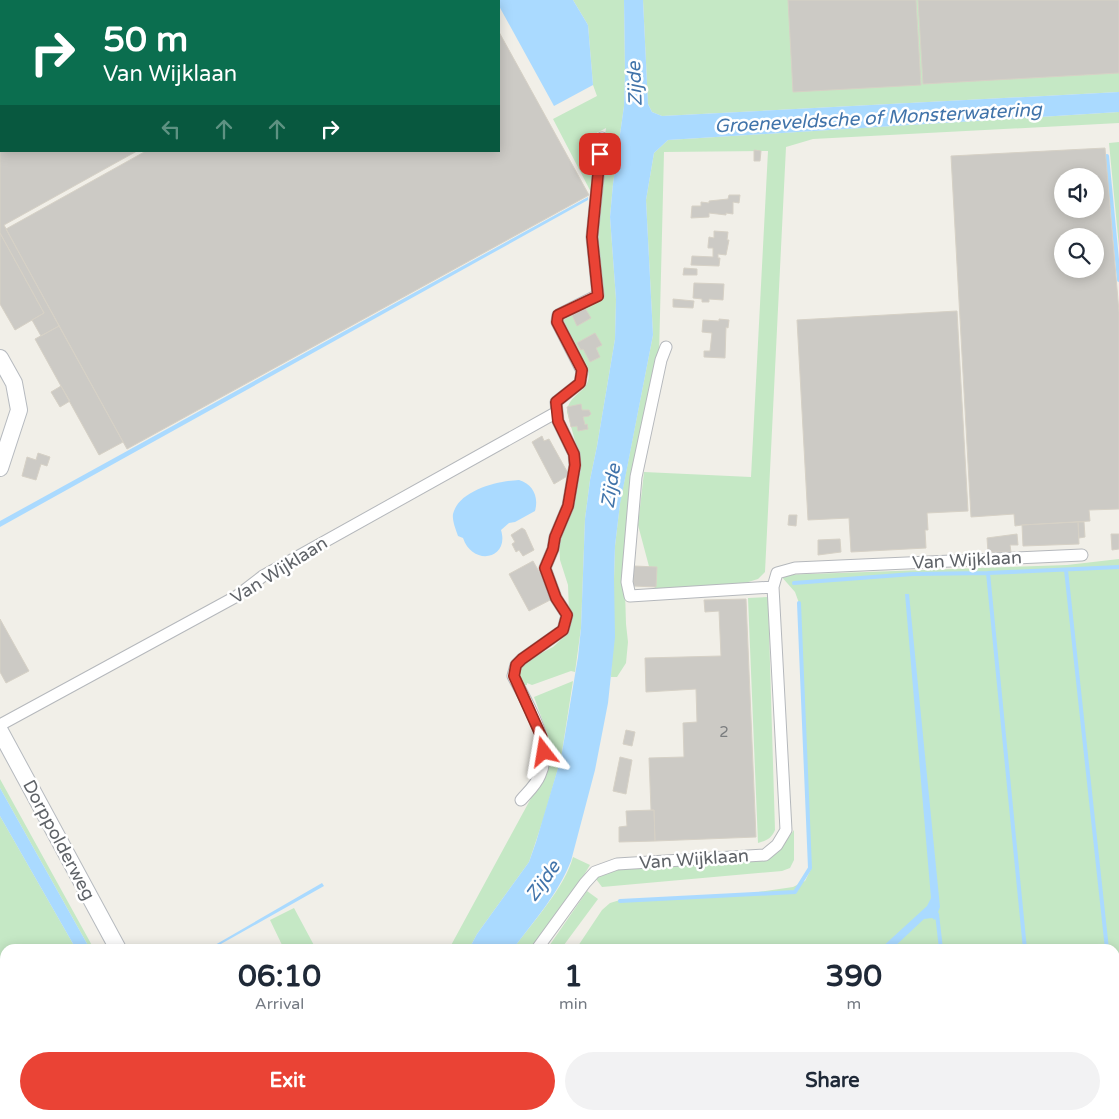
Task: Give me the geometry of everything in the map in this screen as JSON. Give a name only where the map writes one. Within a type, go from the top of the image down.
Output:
[{"type":"street","points":[[521,800],[541,775],[544,766],[544,752],[542,738],[514,676],[516,665],[563,630],[567,615],[556,598],[545,568],[568,506],[575,465],[574,454],[561,429],[556,402],[580,383],[582,370],[557,322],[558,315],[598,296],[592,237],[602,138]]},
{"type":"street","points":[[666,347],[661,360],[636,477],[627,562],[627,582],[630,596],[773,587]]},
{"type":"street","points":[[0,358],[14,383],[19,410],[0,468]]},
{"type":"street","name":"Van Wijklaan","points":[[0,725],[237,596],[263,576],[557,412]]},
{"type":"street","name":"Van Wijklaan","points":[[541,944],[585,883],[595,872],[604,868],[617,864],[765,854],[777,845],[786,830],[773,587],[777,573],[795,568],[1082,555]]},
{"type":"street","name":"Dorppolderweg","points":[[0,731],[115,944]]},
{"type":"green space","points":[[573,0],[624,0],[624,106],[610,217],[616,299],[615,339],[585,519],[581,628],[575,672],[571,671],[532,685],[527,683],[527,685],[523,685],[518,668],[530,659],[553,647],[566,635],[569,613],[568,585],[560,560],[559,543],[574,503],[581,469],[567,412],[571,400],[584,388],[589,378],[588,370],[563,320],[600,299],[595,213],[606,128],[591,136],[598,155],[594,198],[553,119],[597,96],[593,85],[588,25]]},
{"type":"green space","points":[[643,0],[1119,0],[1119,92],[662,116],[652,112],[648,104]]},
{"type":"green space","points":[[1119,112],[1119,123],[813,139],[786,147],[765,572],[758,579],[745,583],[655,589],[638,525],[644,472],[751,477],[768,151],[664,152],[659,355],[625,591],[628,642],[626,663],[617,677],[611,677],[615,546],[620,503],[653,335],[646,200],[654,153],[668,140]]},
{"type":"green space","points":[[1119,142],[1119,247],[1109,143]]},
{"type":"green space","points":[[1119,559],[1119,944],[579,944],[602,910],[610,903],[620,900],[744,894],[793,887],[805,881],[811,869],[799,603],[795,592],[780,575],[1067,565]]},
{"type":"green space","points":[[768,597],[775,830],[768,839],[758,843],[748,598]]},
{"type":"green space","points":[[573,681],[561,758],[544,817],[529,862],[472,944],[452,944],[549,765],[547,733],[534,697]]},
{"type":"green space","points":[[0,779],[91,944],[87,944],[0,788]]},
{"type":"green space","points":[[0,816],[73,944],[0,944]]},
{"type":"green space","points":[[794,830],[794,860],[790,868],[782,871],[602,887],[596,879],[607,868],[756,857],[782,846]]},
{"type":"green space","points":[[573,857],[590,865],[535,944],[517,944],[556,892],[569,869]]},
{"type":"green space","points":[[587,891],[598,899],[565,944],[550,944]]},
{"type":"green space","points":[[294,908],[313,944],[282,944],[270,920]]},
{"type":"water","points":[[500,0],[573,0],[588,25],[593,85],[554,106],[500,8]]},
{"type":"water","points":[[624,0],[643,0],[648,104],[652,112],[662,116],[1119,92],[1119,112],[668,140],[654,153],[646,200],[653,335],[620,504],[615,546],[615,637],[608,703],[595,770],[571,861],[566,873],[545,907],[517,944],[472,944],[529,862],[561,758],[578,657],[581,628],[585,519],[590,480],[615,339],[616,299],[610,217],[624,106]]},
{"type":"water","points":[[588,197],[588,200],[0,527],[0,521]]},
{"type":"water","points":[[519,480],[528,485],[534,492],[536,501],[535,511],[515,522],[509,523],[501,530],[502,540],[500,548],[496,553],[482,556],[474,553],[463,538],[458,536],[454,525],[453,514],[457,506],[463,499],[480,488],[501,482]]},
{"type":"water","points":[[905,594],[909,594],[940,907],[935,920],[932,918],[924,919],[897,944],[885,944],[927,906],[931,898]]},
{"type":"water","points":[[0,788],[87,944],[73,944],[0,816]]},
{"type":"water","points":[[322,883],[324,886],[221,944],[217,944]]},
{"type":"building","points":[[788,0],[916,0],[921,85],[793,92]]},
{"type":"building","points":[[918,0],[1119,0],[1119,73],[923,84]]},
{"type":"building","points":[[500,34],[589,195],[127,449],[6,229],[144,152],[500,152]]},
{"type":"building","points":[[1105,148],[1119,312],[1119,509],[1089,510],[1090,521],[1015,526],[1014,514],[971,517],[951,156]]},
{"type":"building","points":[[754,150],[761,151],[760,161],[754,161]]},
{"type":"building","points":[[0,152],[135,152],[4,225],[59,326],[41,336],[32,320],[44,313],[0,233]]},
{"type":"building","points":[[729,195],[740,195],[739,203],[733,202],[733,214],[709,213],[709,217],[691,218],[692,206],[701,206],[701,202],[709,203],[709,201],[728,199]]},
{"type":"building","points":[[714,231],[728,232],[727,240],[729,240],[726,255],[718,254],[718,258],[720,258],[719,266],[691,265],[692,256],[713,257],[713,248],[708,248],[708,246],[709,237],[714,238]]},
{"type":"building","points":[[0,233],[44,313],[15,330],[0,304]]},
{"type":"building","points":[[684,268],[697,269],[697,275],[683,275]]},
{"type":"building","points":[[694,283],[724,284],[723,300],[709,299],[709,302],[702,302],[702,299],[693,298]]},
{"type":"building","points":[[673,299],[694,301],[693,308],[673,307]]},
{"type":"building","points":[[585,308],[591,318],[577,326],[572,315]]},
{"type":"building","points":[[957,311],[968,511],[927,513],[928,530],[925,530],[926,548],[851,552],[849,518],[808,520],[797,320]]},
{"type":"building","points":[[719,319],[729,320],[728,328],[726,327],[725,358],[704,357],[704,351],[710,351],[712,333],[702,332],[703,320],[719,321]]},
{"type":"building","points":[[59,326],[123,442],[99,455],[35,339]]},
{"type":"building","points":[[595,333],[602,345],[596,348],[600,357],[590,362],[583,349],[581,350],[577,343]]},
{"type":"building","points":[[61,386],[70,401],[60,407],[51,392]]},
{"type":"building","points":[[581,404],[582,410],[589,410],[591,414],[583,417],[588,429],[578,431],[577,426],[571,427],[567,407]]},
{"type":"building","points":[[542,436],[544,441],[549,439],[569,475],[554,484],[532,442]]},
{"type":"building","points":[[38,453],[50,457],[47,466],[41,464],[36,480],[22,476],[27,457],[36,460]]},
{"type":"building","points":[[789,515],[797,515],[796,526],[788,525]]},
{"type":"building","points":[[1078,522],[1079,544],[1023,546],[1022,525]]},
{"type":"building","points":[[1078,522],[1084,522],[1085,537],[1079,538]]},
{"type":"building","points":[[522,528],[525,530],[534,550],[523,556],[519,550],[516,552],[512,544],[515,542],[511,535]]},
{"type":"building","points":[[1017,534],[1018,545],[1010,545],[1011,552],[988,552],[987,538]]},
{"type":"building","points":[[1111,534],[1119,534],[1119,549],[1112,550]]},
{"type":"building","points":[[840,539],[841,552],[818,555],[818,540]]},
{"type":"building","points":[[533,561],[554,598],[529,611],[509,574]]},
{"type":"building","points":[[634,566],[657,567],[656,587],[633,586]]},
{"type":"building","points":[[746,599],[756,837],[655,841],[654,810],[651,810],[649,758],[684,757],[683,723],[697,722],[696,689],[646,692],[645,658],[721,656],[719,611],[705,612],[704,600]]},
{"type":"building","points":[[0,619],[29,671],[6,683],[0,672]]},
{"type":"building","points":[[626,730],[635,732],[632,746],[623,744]]},
{"type":"building","points":[[620,757],[632,760],[626,794],[613,791]]},
{"type":"building","points":[[654,810],[655,841],[619,842],[619,827],[627,826],[626,811]]},
{"type":"waterway","points":[[1107,156],[1119,280]]},
{"type":"waterway","points":[[794,583],[913,574],[988,573],[1119,567]]},
{"type":"waterway","points":[[1066,570],[1106,944]]},
{"type":"waterway","points":[[988,573],[1025,944]]},
{"type":"waterway","points":[[620,901],[795,892],[810,868],[799,603]]},
{"type":"waterway","points":[[937,914],[940,944]]},
{"type":"route","points":[[544,752],[542,738],[514,676],[516,665],[563,630],[566,623],[567,615],[556,598],[545,568],[568,506],[575,465],[574,454],[558,421],[556,402],[580,383],[582,370],[557,322],[558,315],[598,296],[592,237],[600,154]]},
{"type":"water label","name":"Zijde","points":[[635,84]]},
{"type":"water label","name":"Groeneveldsche of Monsterwatering","points":[[878,118]]},
{"type":"water label","name":"Zijde","points":[[611,486]]},
{"type":"water label","name":"Zijde","points":[[543,881]]}]
